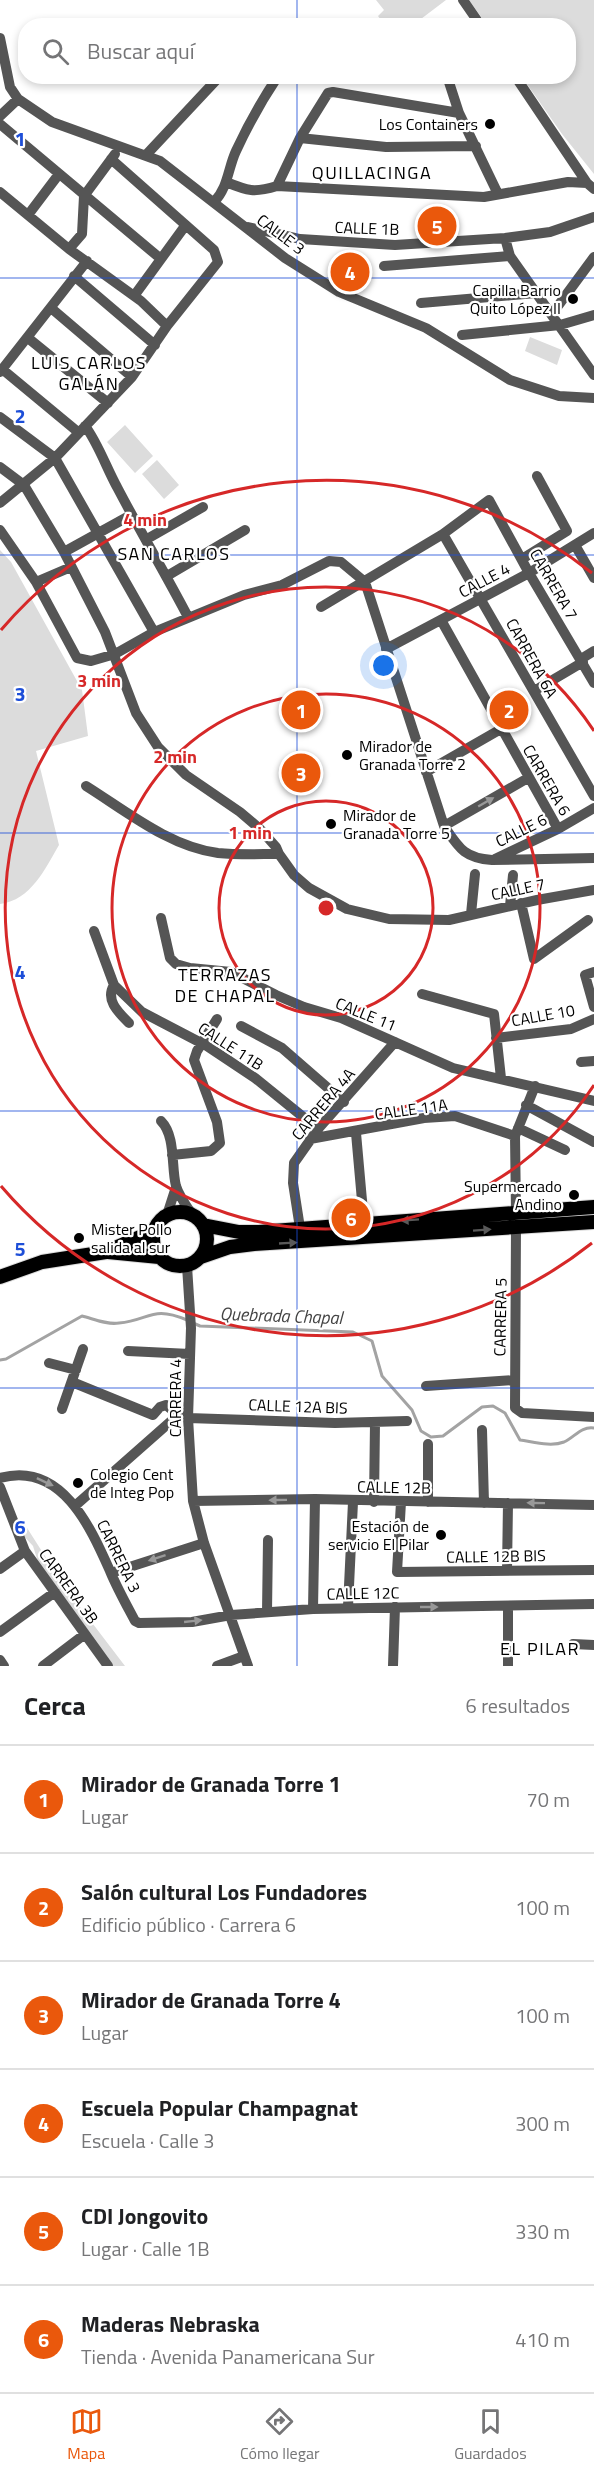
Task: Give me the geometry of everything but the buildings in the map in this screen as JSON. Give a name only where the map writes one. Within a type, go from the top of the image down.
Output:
[{"type":"main road","points":[[106,1252],[154,1231],[167,1215],[180,1212],[239,1232],[594,1207]]},
{"type":"main road","points":[[198,1220],[207,1244],[201,1257]]},
{"type":"main road","points":[[154,1231],[153,1244],[159,1257],[170,1265],[187,1266],[201,1257],[230,1247],[594,1222]]},
{"type":"main road","points":[[0,1277],[42,1262],[106,1252],[159,1257]]},
{"type":"street","points":[[464,0],[476,18]]},
{"type":"street","points":[[0,38],[10,87],[18,99],[0,116]]},
{"type":"street","points":[[146,155],[213,84]]},
{"type":"street","points":[[214,202],[221,195],[235,153],[273,84]]},
{"type":"street","points":[[450,84],[459,113],[498,194]]},
{"type":"street","points":[[521,84],[591,186]]},
{"type":"street","points":[[277,186],[300,138],[324,96],[333,92],[459,113]]},
{"type":"street","name":"CALLE 3","points":[[18,99],[52,122],[160,161],[285,258],[339,292],[426,328],[510,380],[559,396],[594,398]]},
{"type":"street","points":[[0,124],[161,259]]},
{"type":"street","points":[[300,138],[386,147],[476,146]]},
{"type":"street","points":[[69,249],[82,234],[84,196],[121,146]]},
{"type":"street","points":[[0,503],[55,459],[132,377],[167,326],[218,262],[218,256],[214,250],[111,159]]},
{"type":"street","points":[[28,215],[59,174]]},
{"type":"street","points":[[226,182],[248,191],[258,192],[277,186],[484,197],[568,182],[591,186]]},
{"type":"street","points":[[0,192],[69,249],[134,296],[167,326]]},
{"type":"street","name":"CALLE 1B","points":[[246,226],[300,239],[395,245],[505,238],[550,232],[594,217]]},
{"type":"street","points":[[134,296],[185,226]]},
{"type":"street","points":[[505,238],[510,256],[594,375]]},
{"type":"street","points":[[384,266],[510,256]]},
{"type":"street","points":[[552,314],[594,257]]},
{"type":"street","points":[[87,261],[1,371],[94,437],[98,451],[131,515],[147,539],[188,617]]},
{"type":"street","points":[[74,276],[155,345]]},
{"type":"street","points":[[421,303],[536,293]]},
{"type":"street","points":[[51,308],[132,377]]},
{"type":"street","points":[[462,335],[560,325],[594,315]]},
{"type":"street","points":[[28,338],[108,403]]},
{"type":"street","points":[[582,360],[594,357]]},
{"type":"street","points":[[0,417],[55,459],[154,632]]},
{"type":"street","points":[[0,467],[24,485]]},
{"type":"street","points":[[522,559],[567,531],[537,476]]},
{"type":"street","name":"CALLE 7","points":[[24,485],[64,552],[115,654],[136,713],[158,747],[186,775],[240,812],[260,829],[276,847],[294,875],[309,888],[347,909],[389,919],[449,920],[594,890]]},
{"type":"street","name":"CARRERA 7","points":[[443,534],[489,500],[594,683]]},
{"type":"street","points":[[147,539],[203,507]]},
{"type":"street","points":[[64,552],[131,515]]},
{"type":"street","points":[[0,530],[36,582],[77,658],[91,661],[115,654],[154,632],[188,617],[244,595],[282,585],[329,561],[342,562],[365,582],[444,826],[461,851],[479,859],[492,860],[594,858]]},
{"type":"street","points":[[167,576],[245,530]]},
{"type":"street","name":"CALLE 4","points":[[386,649],[529,573],[594,533]]},
{"type":"street","points":[[321,608],[443,534]]},
{"type":"street","name":"CARRERA 6A","points":[[443,534],[594,796]]},
{"type":"street","points":[[574,545],[594,578]]},
{"type":"street","points":[[36,582],[71,567]]},
{"type":"street","name":"CARRERA 6","points":[[441,620],[558,829]]},
{"type":"street","points":[[534,691],[594,651]]},
{"type":"street","points":[[426,772],[501,729]]},
{"type":"street","points":[[444,826],[528,778]]},
{"type":"street","points":[[86,786],[155,829],[200,848],[217,853],[279,854]]},
{"type":"street","name":"CALLE 6","points":[[492,860],[558,829],[594,808]]},
{"type":"street","points":[[471,915],[475,874]]},
{"type":"street","points":[[513,875],[515,905],[534,958],[588,920]]},
{"type":"street","name":"CALLE 11","points":[[161,918],[170,958],[176,964],[190,968],[231,972],[286,999],[341,1018],[453,1068],[594,1101]]},
{"type":"street","name":"CALLE 11B","points":[[94,931],[114,985],[142,1012],[203,1044],[255,1078],[318,1129]]},
{"type":"street","points":[[590,974],[594,1007]]},
{"type":"street","points":[[114,985],[111,990],[112,1002],[129,1023]]},
{"type":"street","name":"CALLE 10","points":[[422,994],[494,1014],[496,1038],[571,1029],[594,1019]]},
{"type":"street","points":[[172,1155],[211,1151],[220,1143],[218,1122],[194,1060],[216,1019]]},
{"type":"street","points":[[241,1026],[282,1048],[344,1102]]},
{"type":"street","points":[[496,1038],[501,1078]]},
{"type":"street","name":"CARRERA 4A","points":[[300,1228],[293,1183],[294,1163],[318,1129],[395,1042]]},
{"type":"street","points":[[581,1062],[594,1061]]},
{"type":"street","points":[[516,1212],[516,1132],[535,1086]]},
{"type":"street","points":[[526,1105],[594,1142]]},
{"type":"street","name":"CALLE 11A","points":[[310,1139],[356,1133],[424,1118],[455,1116],[516,1132],[565,1150]]},
{"type":"street","points":[[160,1121],[164,1125],[172,1155],[176,1187],[167,1215]]},
{"type":"street","points":[[356,1133],[364,1223]]},
{"type":"street","points":[[176,1187],[198,1220]]},
{"type":"street","name":"CARRERA 5","points":[[516,1227],[515,1408],[522,1413],[594,1417]]},
{"type":"street","name":"CARRERA 4","points":[[187,1266],[191,1328],[183,1416],[193,1501],[204,1543],[246,1661]]},
{"type":"street","points":[[62,1408],[83,1349]]},
{"type":"street","points":[[128,1351],[190,1354]]},
{"type":"street","points":[[49,1363],[76,1370]]},
{"type":"street","points":[[426,1386],[514,1380]]},
{"type":"street","name":"CALLE 12A BIS","points":[[72,1382],[153,1415],[160,1407],[166,1405],[183,1416],[375,1423],[407,1421]]},
{"type":"street","points":[[3,1477],[35,1478],[57,1488],[76,1505],[183,1416]]},
{"type":"street","points":[[374,1502],[375,1423]]},
{"type":"street","points":[[482,1430],[484,1503]]},
{"type":"street","points":[[428,1444],[428,1502]]},
{"type":"street","name":"CARRERA 3B","points":[[1,1495],[25,1551],[108,1666]]},
{"type":"street","points":[[313,1608],[315,1499]]},
{"type":"street","name":"CALLE 12B","points":[[193,1501],[315,1499],[352,1502],[594,1504]]},
{"type":"street","points":[[348,1607],[352,1502]]},
{"type":"street","name":"CALLE 12B BIS","points":[[401,1502],[398,1572],[594,1570]]},
{"type":"street","points":[[507,1570],[508,1503]]},
{"type":"street","name":"CARRERA 3","points":[[76,1505],[98,1542],[135,1621]]},
{"type":"street","points":[[267,1612],[268,1540]]},
{"type":"street","points":[[111,1573],[204,1543]]},
{"type":"street","points":[[0,1569],[25,1551]]},
{"type":"street","points":[[0,1632],[55,1593]]},
{"type":"street","name":"CALLE 12C","points":[[135,1621],[146,1623],[192,1622],[231,1615],[313,1608],[594,1604]]},
{"type":"street","points":[[393,1666],[395,1607]]},
{"type":"street","points":[[508,1607],[508,1666]]},
{"type":"street","points":[[43,1666],[85,1634]]},
{"type":"street","points":[[573,1644],[594,1645]]},
{"type":"street","points":[[0,1660],[4,1666]]},
{"type":"street","points":[[217,1666],[246,1661]]},
{"type":"shaded area","points":[[376,0],[446,0],[422,18],[379,18],[378,16],[384,10]]},
{"type":"shaded area","points":[[469,0],[594,0],[594,174],[527,84],[576,84],[576,18],[482,18]]},
{"type":"shaded area","points":[[530,337],[562,350],[557,365],[525,351]]},
{"type":"shaded area","points":[[125,425],[153,456],[135,473],[107,442]]},
{"type":"shaded area","points":[[157,460],[179,485],[164,499],[142,474]]},
{"type":"shaded area","points":[[0,550],[11,562],[82,690],[88,736],[36,751],[59,845],[29,890],[11,901],[0,904]]},
{"type":"shaded area","points":[[22,1520],[64,1586],[125,1666],[113,1666],[38,1562],[33,1546],[21,1533],[18,1523]]},
{"type":"waterway","name":"Quebrada Chapal","points":[[0,1360],[6,1359],[82,1316],[114,1323],[158,1314],[187,1320]]},
{"type":"waterway","name":"Quebrada Chapal","points":[[193,1323],[200,1326],[353,1332],[372,1341],[382,1376],[412,1410],[421,1431],[431,1437],[443,1436],[482,1407],[493,1406],[505,1413],[520,1440],[554,1444],[564,1442],[582,1430],[594,1428]]},
{"type":"place","name":"Los Containers","points":[[490,124]]},
{"type":"place","name":"CDI Jongovito","points":[[437,226]]},
{"type":"place","name":"Escuela Popular Champagnat","points":[[350,272]]},
{"type":"place","name":"Capilla Barrio Quito López II","points":[[573,299]]},
{"type":"place","name":"Mirador de Granada Torre 1","points":[[301,710]]},
{"type":"place","name":"Salón cultural Los Fundadores","points":[[509,710]]},
{"type":"place","name":"Mirador de Granada Torre 2","points":[[347,755]]},
{"type":"place","name":"Mirador de Granada Torre 4","points":[[301,773]]},
{"type":"place","name":"Mirador de Granada Torre 5","points":[[331,824]]},
{"type":"place","name":"Supermercado Andino","points":[[574,1195]]},
{"type":"place","name":"Maderas Nebraska","points":[[351,1218]]},
{"type":"place","name":"Mister Pollo salida al sur","points":[[79,1238]]},
{"type":"place","name":"Colegio Cent de Integ Pop","points":[[78,1483]]},
{"type":"place","name":"Estación de servicio El Pilar","points":[[441,1535]]},
{"type":"district","name":"QUILLACINGA","points":[[372,173]]},
{"type":"district","name":"LUIS CARLOS GALÁN","points":[[89,373]]},
{"type":"district","name":"SAN CARLOS","points":[[174,554]]},
{"type":"district","name":"TERRAZAS DE CHAPAL","points":[[225,985]]},
{"type":"district","name":"EL PILAR","points":[[540,1649]]}]
